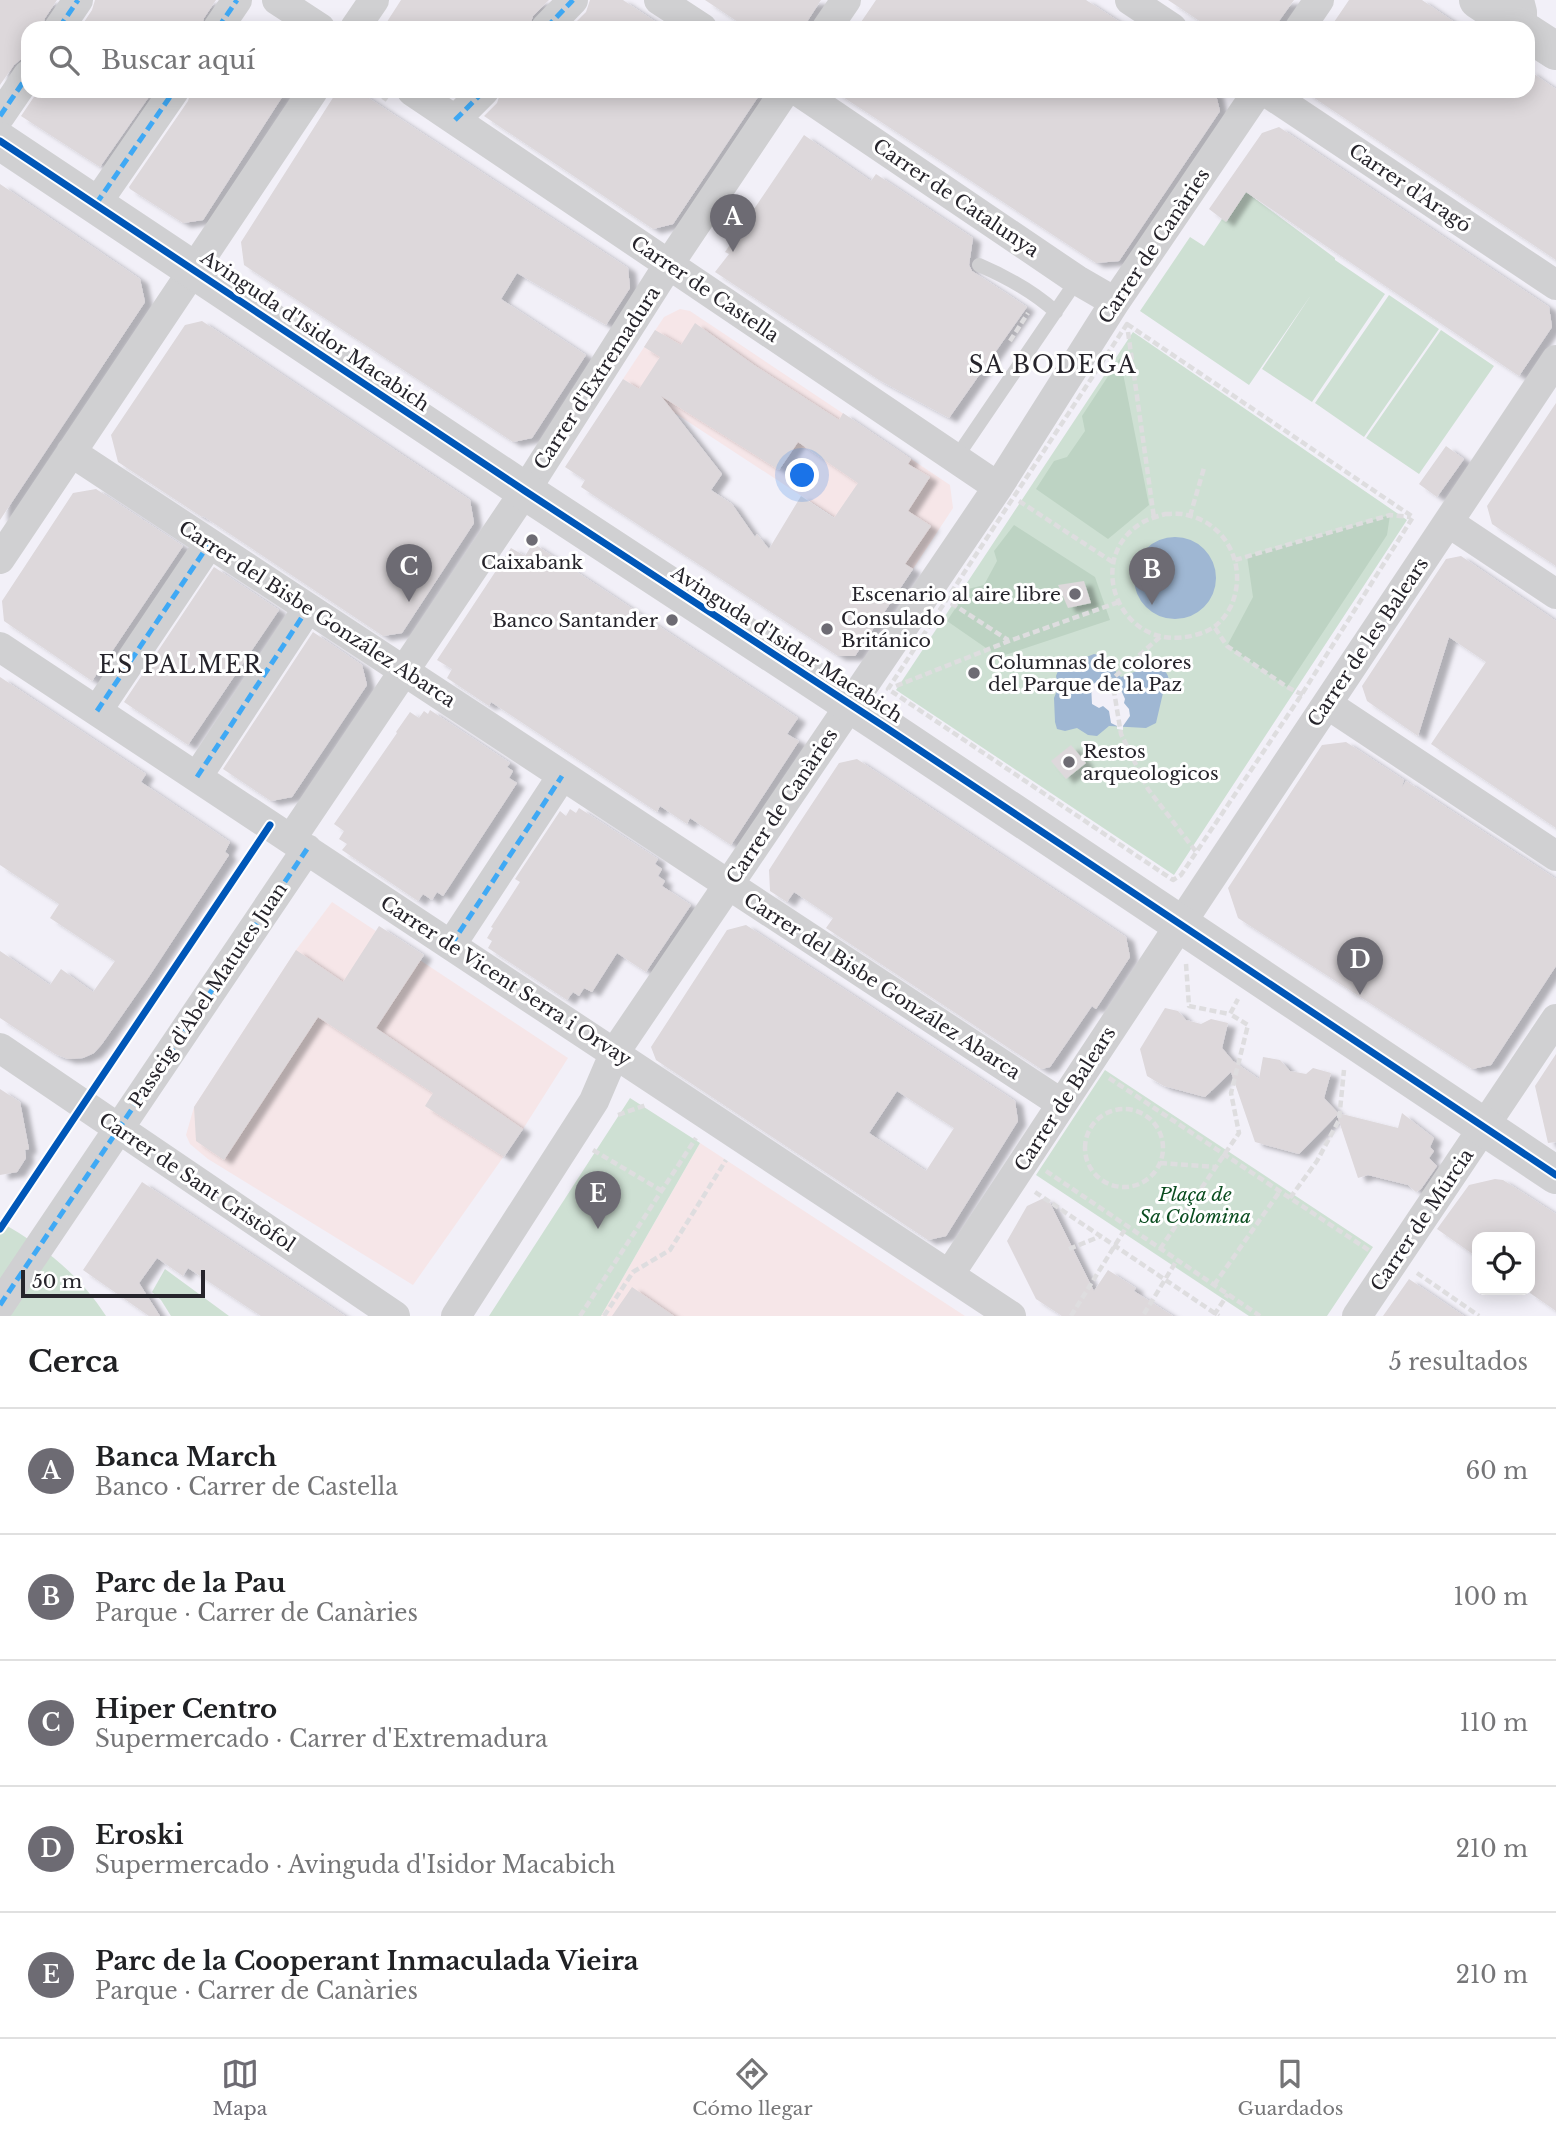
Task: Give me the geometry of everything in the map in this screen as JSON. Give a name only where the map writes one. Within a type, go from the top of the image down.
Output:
[{"type":"street","points":[[64,21],[78,0]]},
{"type":"street","points":[[223,21],[237,0]]},
{"type":"street","points":[[277,0],[309,21]]},
{"type":"street","points":[[360,21],[374,0]]},
{"type":"street","points":[[553,21],[573,0]]},
{"type":"street","points":[[659,0],[691,21]]},
{"type":"street","points":[[832,21],[846,0]]},
{"type":"street","points":[[1130,0],[1162,21]]},
{"type":"street","points":[[1305,21],[1319,0]]},
{"type":"street","points":[[1478,0],[1510,21]]},
{"type":"street","points":[[1519,0],[1521,21]]},
{"type":"street","points":[[1535,38],[1556,51]]},
{"type":"street","points":[[0,116],[21,85]]},
{"type":"street","points":[[96,204],[169,98]]},
{"type":"street","points":[[0,559],[308,98]]},
{"type":"street","points":[[455,120],[477,98]]},
{"type":"street","name":"Carrer d'Extremadura","points":[[299,844],[402,670],[525,491],[669,264],[780,98]]},
{"type":"street","name":"Carrer de Catalunya","points":[[808,98],[1077,280],[1121,313]]},
{"type":"street","name":"Carrer de Canàries","points":[[456,1316],[594,1101],[615,1052],[850,705],[938,594],[1006,493],[1254,98]]},
{"type":"street","name":"Carrer d'Aragó","points":[[1276,98],[1556,285]]},
{"type":"street","name":"Carrer de Castella","points":[[405,99],[455,120],[1006,493]]},
{"type":"street","name":"Avinguda d'Isidor Macabich","points":[[0,141],[1556,1175]]},
{"type":"street","name":"Carrer de les Balears","points":[[1180,924],[1206,862],[1435,518],[1556,360]]},
{"type":"street","name":"Carrer del Bisbe González Abarca","points":[[71,452],[1062,1104]]},
{"type":"street","points":[[1435,518],[1556,594]]},
{"type":"street","points":[[97,711],[209,544]]},
{"type":"street","points":[[197,777],[308,608]]},
{"type":"street","name":"Carrer de Vicent Serra i Orvay","points":[[0,647],[1011,1316]]},
{"type":"street","points":[[1315,699],[1556,856]]},
{"type":"street","points":[[451,945],[562,776]]},
{"type":"street","name":"Passeig d'Abel Matutes Juan","points":[[0,1305],[118,1128],[299,844]]},
{"type":"street","name":"Carrer de Balears","points":[[949,1275],[1180,924]]},
{"type":"street","name":"Carrer de Múrcia","points":[[1357,1316],[1556,1019]]},
{"type":"street","name":"Carrer de Sant Cristòfol","points":[[0,1048],[395,1316]]},
{"type":"lane","points":[[979,265],[1005,276],[1038,296],[1056,312]]},
{"type":"lane","points":[[957,458],[1077,280]]},
{"type":"path","points":[[888,689],[938,594],[1121,313]]},
{"type":"path","points":[[1121,313],[1413,517]]},
{"type":"path","points":[[1121,313],[1154,518]]},
{"type":"path","points":[[1190,516],[1204,468]]},
{"type":"path","points":[[1006,493],[1114,563]]},
{"type":"path","points":[[1166,514],[1190,516],[1204,521],[1220,533],[1232,550],[1237,568],[1237,589],[1230,607],[1215,628],[1182,639],[1160,637],[1140,629],[1125,614],[1115,594],[1112,573],[1117,552],[1128,534],[1145,521],[1154,518],[1166,514]]},
{"type":"path","points":[[1235,560],[1390,515],[1435,518]]},
{"type":"path","points":[[888,689],[1173,880],[1206,862],[1315,699],[1413,517]]},
{"type":"path","points":[[938,594],[1009,641]]},
{"type":"path","points":[[888,689],[1009,641],[1119,602]]},
{"type":"path","points":[[1215,628],[1227,646],[1287,687],[1315,699]]},
{"type":"path","points":[[1160,637],[1112,679],[1121,734],[1148,789],[1206,862]]},
{"type":"path","points":[[1186,964],[1197,970]]},
{"type":"path","points":[[1178,975],[1186,964]]},
{"type":"path","points":[[1160,1249],[1240,1133],[1231,1093],[1248,1025],[1230,1014],[1189,1006],[1186,964]]},
{"type":"path","points":[[1229,990],[1239,997],[1230,1014]]},
{"type":"path","points":[[1290,1198],[1317,1161],[1339,1120],[1345,1066],[1355,1073]]},
{"type":"path","points":[[1101,1087],[1108,1077],[1290,1198],[1479,1316]]},
{"type":"path","points":[[1125,1108],[1138,1111],[1149,1117],[1162,1138],[1160,1163],[1153,1174],[1130,1187],[1104,1182],[1087,1162],[1084,1149],[1086,1136],[1101,1115],[1125,1108]]},
{"type":"path","points":[[580,1316],[699,1134]]},
{"type":"path","points":[[604,1316],[633,1272],[670,1250],[739,1135]]},
{"type":"path","points":[[593,1149],[662,1191]]},
{"type":"path","points":[[1052,1160],[1045,1170],[1260,1316]]},
{"type":"path","points":[[1160,1163],[1216,1167]]},
{"type":"path","points":[[1032,1190],[1216,1315],[1228,1294]]},
{"type":"path","points":[[1214,1285],[1280,1191]]},
{"type":"path","points":[[1071,1316],[1127,1226]]},
{"type":"path","points":[[1069,1249],[1101,1236]]},
{"type":"path","points":[[1144,1314],[1177,1260]]},
{"type":"shaded area","points":[[680,309],[690,311],[950,485],[953,508],[913,569],[623,379],[664,317]]},
{"type":"shaded area","points":[[332,902],[568,1058],[523,1129],[413,1285],[208,1159],[190,1144],[186,1135],[194,1107],[296,950]]},
{"type":"shaded area","points":[[700,1143],[965,1316],[601,1316]]},
{"type":"green space","points":[[1246,192],[1335,260],[1385,294],[1312,402],[1262,369],[1311,295],[1249,385],[1140,311],[1190,237],[1204,246],[1222,219],[1227,221]]},
{"type":"green space","points":[[1389,295],[1439,329],[1364,437],[1315,403]]},
{"type":"green space","points":[[1441,330],[1494,366],[1419,474],[1366,438]]},
{"type":"green space","points":[[1133,332],[1407,520],[1174,875],[896,690]]},
{"type":"green space","points":[[1120,358],[1149,505],[1108,539],[1036,489],[1054,461],[1067,457],[1085,431],[1082,416]]},
{"type":"green space","points":[[1390,515],[1387,535],[1287,687],[1227,646],[1253,597],[1247,556]]},
{"type":"green space","points":[[1014,525],[1095,577],[1110,620],[999,657],[947,621],[968,589],[984,585],[997,561],[994,551]]},
{"type":"green space","name":"Plaça de Sa Colomina","points":[[1105,1070],[1373,1247],[1327,1316],[1249,1316],[1036,1175]]},
{"type":"green space","points":[[630,1098],[700,1143],[601,1316],[489,1316]]},
{"type":"green space","points":[[0,1222],[59,1262],[84,1287],[106,1316],[0,1316]]},
{"type":"green space","points":[[165,1269],[229,1316],[171,1316],[152,1292]]},
{"type":"water","points":[[1175,537],[1191,540],[1204,549],[1213,562],[1216,578],[1213,594],[1204,607],[1191,616],[1175,619],[1159,616],[1146,607],[1137,594],[1134,578],[1137,562],[1146,549],[1159,540]]},
{"type":"water","points":[[1094,654],[1109,660],[1121,677],[1151,668],[1164,671],[1169,684],[1163,693],[1156,723],[1146,728],[1109,726],[1097,736],[1088,735],[1077,728],[1065,731],[1057,729],[1054,698],[1058,688],[1058,671]]},
{"type":"pier","points":[[1100,677],[1108,677],[1115,683],[1117,681],[1125,699],[1130,716],[1123,730],[1117,729],[1117,726],[1111,723],[1109,711],[1103,706],[1099,708],[1092,704],[1091,685],[1099,681]]},
{"type":"building","points":[[0,0],[57,0],[44,21],[21,21],[21,60],[0,85]]},
{"type":"building","points":[[95,0],[216,0],[203,21],[85,21]]},
{"type":"building","points":[[401,0],[549,0],[531,21],[388,21]]},
{"type":"building","points":[[590,0],[623,0],[654,21],[577,21],[586,12]]},
{"type":"building","points":[[705,0],[821,0],[808,21],[736,21]]},
{"type":"building","points":[[876,0],[1086,0],[1118,21],[862,21]]},
{"type":"building","points":[[1168,0],[1294,0],[1279,21],[1200,21]]},
{"type":"building","points":[[1349,0],[1422,0],[1453,21],[1335,21]]},
{"type":"building","points":[[1535,75],[1556,89],[1556,260],[1314,98],[1535,98]]},
{"type":"building","points":[[33,98],[148,98],[100,167],[21,116]]},
{"type":"building","points":[[189,98],[281,98],[203,220],[183,223],[129,187]]},
{"type":"building","points":[[333,98],[369,98],[628,268],[630,288],[606,325],[517,273],[501,299],[586,355],[532,438],[513,442],[244,265],[241,242]]},
{"type":"building","points":[[499,98],[757,98],[673,224],[653,229],[484,116]]},
{"type":"building","points":[[845,98],[1217,98],[1220,111],[1119,261],[1096,263]]},
{"type":"building","points":[[1279,127],[1549,307],[1552,327],[1519,376],[1246,192],[1226,222],[1209,209],[1262,133]]},
{"type":"building","points":[[804,135],[871,181],[876,174],[973,238],[969,265],[972,271],[1027,307],[949,418],[879,380],[715,272],[729,254],[725,252]]},
{"type":"building","points":[[0,184],[140,279],[145,302],[0,520]]},
{"type":"building","points":[[202,321],[470,500],[474,523],[402,633],[383,636],[118,462],[111,435],[185,325]]},
{"type":"building","points":[[695,323],[839,420],[843,413],[911,459],[908,464],[930,477],[908,511],[931,526],[905,564],[913,569],[855,656],[838,656],[581,487],[585,480],[565,467],[623,379],[639,389],[660,357],[644,347],[655,330],[681,345]],"holes":[[[661,396],[779,470],[798,442],[858,483],[834,518],[801,496],[769,549],[757,534],[755,537],[732,504],[711,490],[722,474]]]},
{"type":"building","points":[[1556,403],[1556,566],[1492,524],[1487,506]]},
{"type":"building","points":[[1446,446],[1464,459],[1437,497],[1419,484]]},
{"type":"building","points":[[96,489],[183,546],[92,681],[4,621],[2,601],[73,493]]},
{"type":"building","points":[[533,543],[798,718],[787,734],[799,741],[731,845],[690,818],[687,824],[660,806],[657,812],[491,702],[489,706],[447,678],[452,669],[437,660],[511,548],[525,556]]},
{"type":"building","points":[[1461,556],[1556,621],[1556,828],[1431,744],[1486,662],[1449,637],[1418,736],[1367,701],[1362,686],[1446,559]]},
{"type":"building","points":[[214,567],[279,610],[188,745],[124,702]]},
{"type":"building","name":"Escenario al aire libre","points":[[1084,581],[1091,603],[1068,608],[1058,585]]},
{"type":"building","points":[[313,632],[362,665],[367,685],[292,797],[271,801],[223,769]]},
{"type":"building","points":[[0,677],[146,774],[141,782],[230,842],[225,852],[229,855],[148,978],[102,1044],[94,1053],[83,1058],[68,1059],[55,1054],[0,1018],[0,951],[50,985],[61,969],[93,992],[115,961],[50,918],[59,904],[0,865]]},
{"type":"building","points":[[430,710],[510,763],[507,767],[513,771],[509,778],[517,783],[443,896],[437,892],[432,900],[423,894],[418,901],[342,850],[347,844],[339,839],[344,831],[334,824],[410,712],[419,718],[424,711],[428,714]]},
{"type":"building","points":[[1346,742],[1404,780],[1402,787],[1406,781],[1556,879],[1556,966],[1491,1065],[1472,1069],[1238,918],[1228,888],[1322,745]]},
{"type":"building","name":"Restos arqueologicos","points":[[1071,745],[1086,763],[1066,779],[1051,761]]},
{"type":"building","points":[[857,759],[1126,937],[1130,957],[1096,1009],[1092,1006],[1050,1067],[1041,1069],[826,928],[833,918],[794,892],[787,902],[770,891],[769,870],[796,828],[839,763]]},
{"type":"building","points":[[579,808],[658,859],[655,864],[662,869],[658,876],[665,881],[662,886],[691,905],[646,972],[617,953],[592,992],[584,988],[579,996],[573,992],[567,1000],[488,948],[492,941],[487,938],[493,928],[491,927],[520,882],[515,879],[560,811],[566,816],[570,809],[576,813]]},
{"type":"building","points":[[746,925],[1015,1101],[1018,1121],[946,1236],[928,1240],[656,1060],[651,1047],[727,930]],"holes":[[[897,1091],[954,1128],[926,1171],[869,1133]]]},
{"type":"building","points":[[379,926],[424,955],[376,1028],[523,1129],[504,1157],[425,1106],[433,1093],[318,1017],[224,1160],[196,1141],[194,1107],[296,950],[343,982]]},
{"type":"building","points":[[1165,1008],[1178,1011],[1186,1020],[1201,1024],[1211,1019],[1228,1023],[1222,1048],[1233,1061],[1259,1079],[1263,1057],[1280,1060],[1290,1071],[1306,1074],[1313,1068],[1331,1073],[1324,1098],[1338,1113],[1398,1128],[1402,1113],[1434,1138],[1430,1147],[1434,1151],[1429,1158],[1437,1166],[1416,1192],[1408,1185],[1368,1175],[1358,1178],[1337,1115],[1299,1154],[1255,1142],[1231,1072],[1205,1097],[1164,1086],[1147,1076],[1140,1049]]},
{"type":"building","points":[[1556,1054],[1556,1142],[1548,1143],[1535,1086]]},
{"type":"building","points":[[0,1089],[20,1102],[29,1149],[25,1150],[26,1158],[17,1172],[0,1175]]},
{"type":"building","points":[[1495,1179],[1503,1180],[1556,1214],[1556,1311],[1533,1295],[1535,1295],[1535,1232],[1472,1232],[1472,1254],[1437,1229],[1469,1185]]},
{"type":"building","points":[[142,1182],[345,1316],[261,1316],[188,1268],[183,1276],[157,1258],[139,1283],[160,1316],[149,1316],[83,1270]]},
{"type":"building","points":[[1044,1198],[1050,1203],[1094,1291],[1108,1270],[1136,1288],[1134,1291],[1173,1316],[1062,1316],[1036,1299],[1007,1241],[1027,1206]]},
{"type":"building","points":[[1409,1279],[1464,1316],[1383,1316]]},
{"type":"building","points":[[632,1287],[674,1316],[612,1316]]},
{"type":"marked path","points":[[64,21],[78,0]]},
{"type":"marked path","points":[[223,21],[237,0]]},
{"type":"marked path","points":[[553,21],[573,0]]},
{"type":"marked path","points":[[0,116],[21,85]]},
{"type":"marked path","points":[[96,204],[169,98]]},
{"type":"marked path","points":[[455,120],[477,98]]},
{"type":"marked path","points":[[97,711],[209,544]]},
{"type":"marked path","points":[[197,777],[308,608]]},
{"type":"marked path","points":[[451,945],[562,776]]},
{"type":"marked path","points":[[0,1305],[307,849]]},
{"type":"cycle path","points":[[0,141],[1556,1175]]},
{"type":"cycle path","points":[[0,1229],[270,825]]},
{"type":"place","name":"Banca March","points":[[733,252]]},
{"type":"place","name":"Caixabank","points":[[532,540]]},
{"type":"place","name":"Escenario al aire libre","points":[[1075,594]]},
{"type":"place","name":"Hiper Centro","points":[[409,602]]},
{"type":"place","name":"Parc de la Pau","points":[[1152,605]]},
{"type":"place","name":"Banco Santander","points":[[672,620]]},
{"type":"place","name":"Consulado Británico","points":[[827,629]]},
{"type":"place","name":"Columnas de colores del Parque de la Paz","points":[[974,673]]},
{"type":"place","name":"Restos arqueologicos","points":[[1069,762]]},
{"type":"place","name":"Eroski","points":[[1360,995]]},
{"type":"place","name":"Parc de la Cooperant Inmaculada Vieira","points":[[598,1229]]},
{"type":"district","name":"SA BODEGA","points":[[1053,365]]},
{"type":"district","name":"ES PALMER","points":[[181,665]]}]
